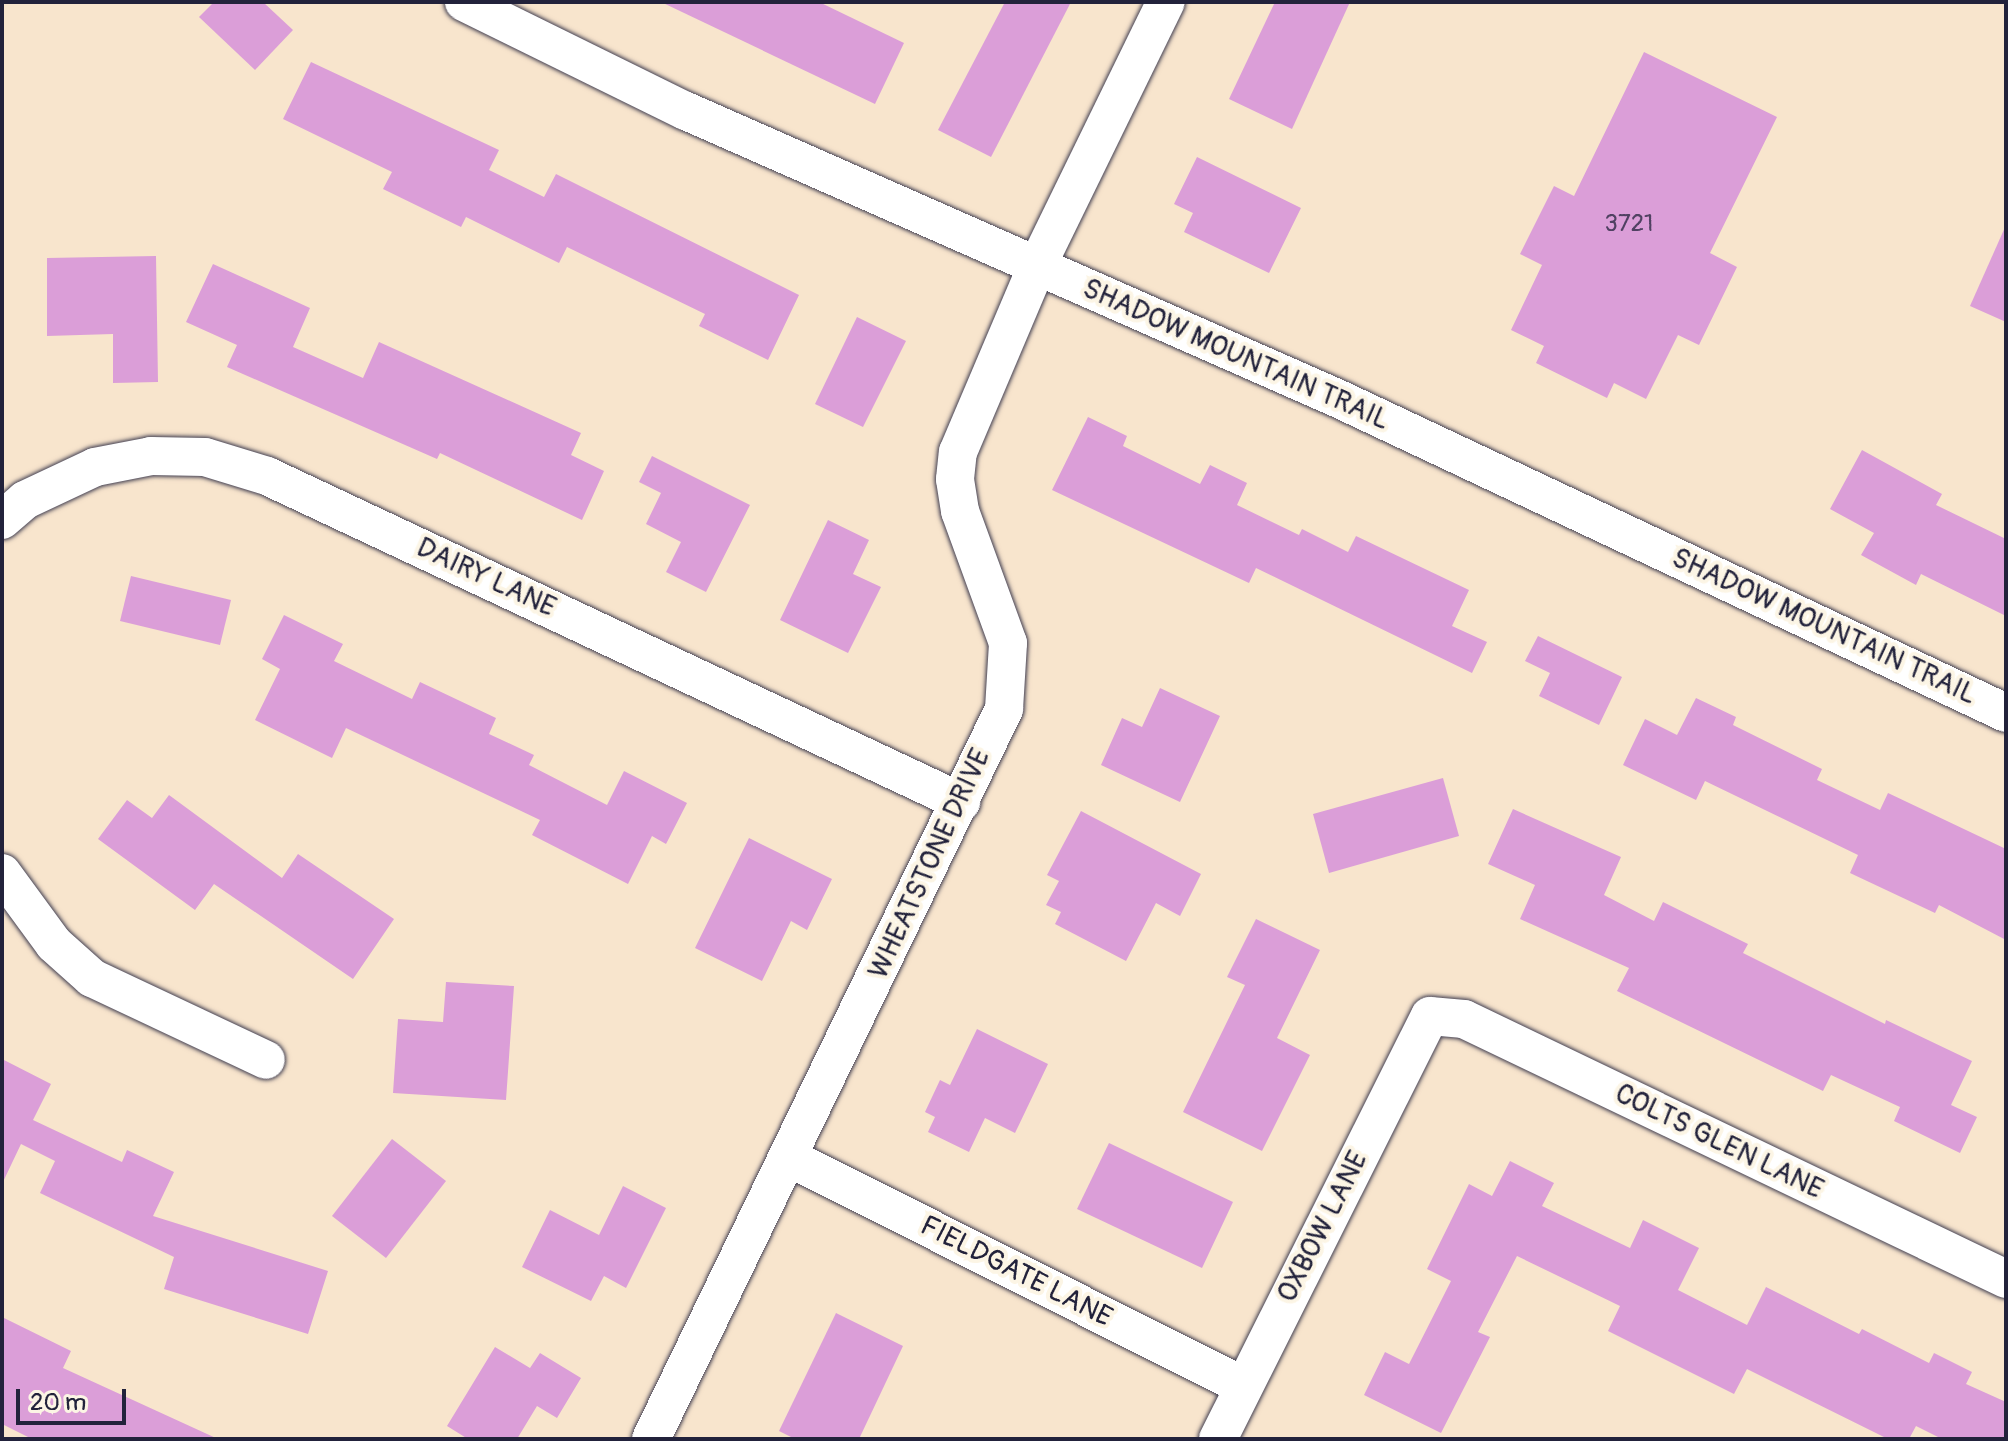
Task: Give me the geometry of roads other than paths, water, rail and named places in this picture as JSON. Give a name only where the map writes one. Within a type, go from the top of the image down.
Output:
[{"type":"street","name":"SHADOW MOUNTAIN TRAIL","points":[[464,2],[686,111],[1354,406],[2006,713]]},
{"type":"street","name":"WHEATSTONE DRIVE","points":[[651,1439],[790,1158],[1004,709],[1008,643],[960,511],[955,479],[958,452],[1036,268],[1166,2]]},
{"type":"street","name":"DAIRY LANE","points":[[2,520],[25,500],[95,467],[151,456],[205,457],[267,476],[961,802]]},
{"type":"street","points":[[2,873],[54,944],[92,978],[266,1060]]},
{"type":"street","name":"COLTS GLEN LANE","points":[[1430,1016],[1464,1019],[2006,1279]]},
{"type":"street","name":"OXBOW LANE","points":[[1218,1439],[1430,1016]]},
{"type":"street","name":"FIELDGATE LANE","points":[[790,1158],[1243,1386]]}]
